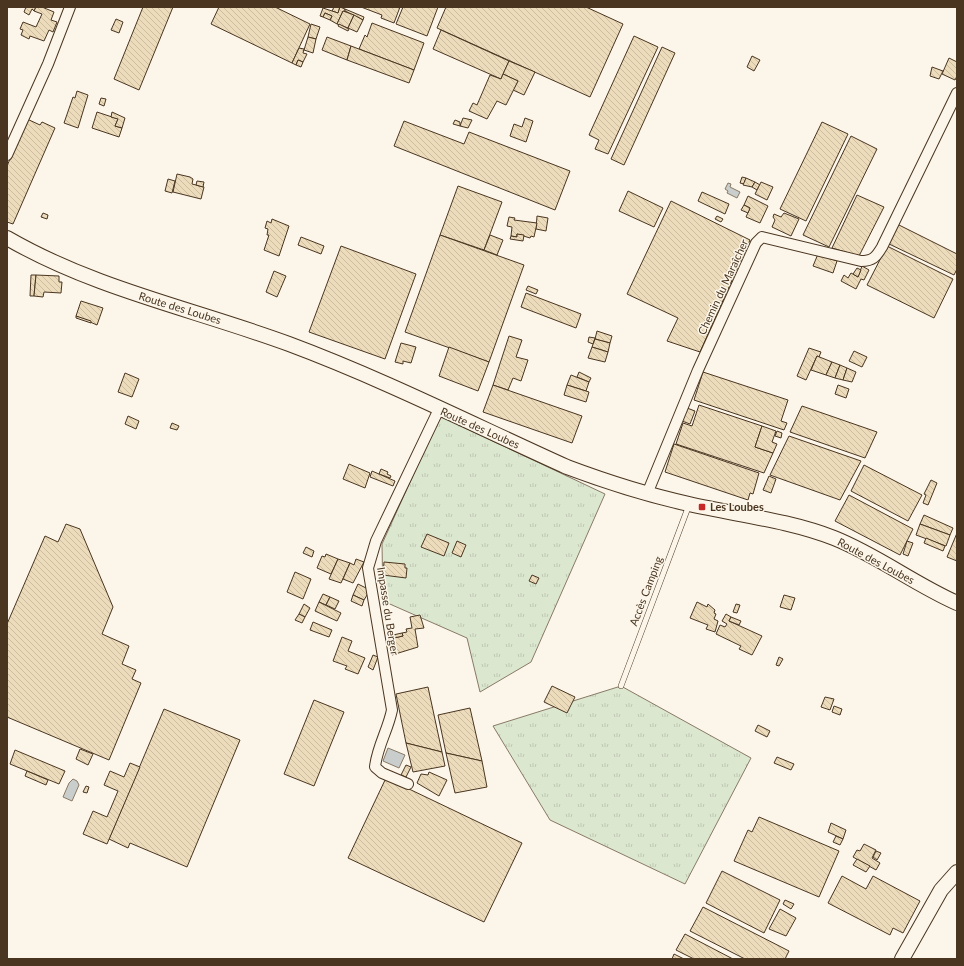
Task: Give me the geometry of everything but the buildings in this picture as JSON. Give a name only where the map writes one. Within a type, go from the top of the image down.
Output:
[{"type":"main road","name":"Route des Loubes","points":[[7,238],[32,252],[85,276],[126,292],[238,325],[312,353],[567,467],[647,494],[776,522],[833,538],[873,557],[938,595],[957,603]]},
{"type":"main road","points":[[902,959],[941,890],[957,872]]},
{"type":"street","points":[[7,155],[48,64],[70,7]]},
{"type":"street","name":"Chemin du Maraîcher","points":[[647,494],[698,370],[756,244],[762,237],[861,261],[870,261],[876,257],[957,93]]},
{"type":"street","name":"Impasse du Berger","points":[[408,784],[382,773],[375,767],[376,755],[388,728],[392,710],[368,568],[376,541],[438,409]]},
{"type":"lane","name":"Accès Camping","points":[[621,686],[689,504]]},
{"type":"green space","points":[[440,416],[605,494],[531,662],[480,692],[467,638],[383,601],[382,544]]},
{"type":"green space","points":[[621,686],[751,758],[685,884],[550,820],[493,726]]},
{"type":"shaded area","points":[[728,183],[731,184],[730,187],[740,192],[737,198],[727,193],[728,191],[725,189]]},
{"type":"shaded area","points":[[388,748],[405,755],[399,768],[383,761]]},
{"type":"shaded area","points":[[73,779],[77,781],[79,785],[72,801],[63,797],[69,783]]},
{"type":"place","name":"Les Loubes","points":[[702,507]]}]
